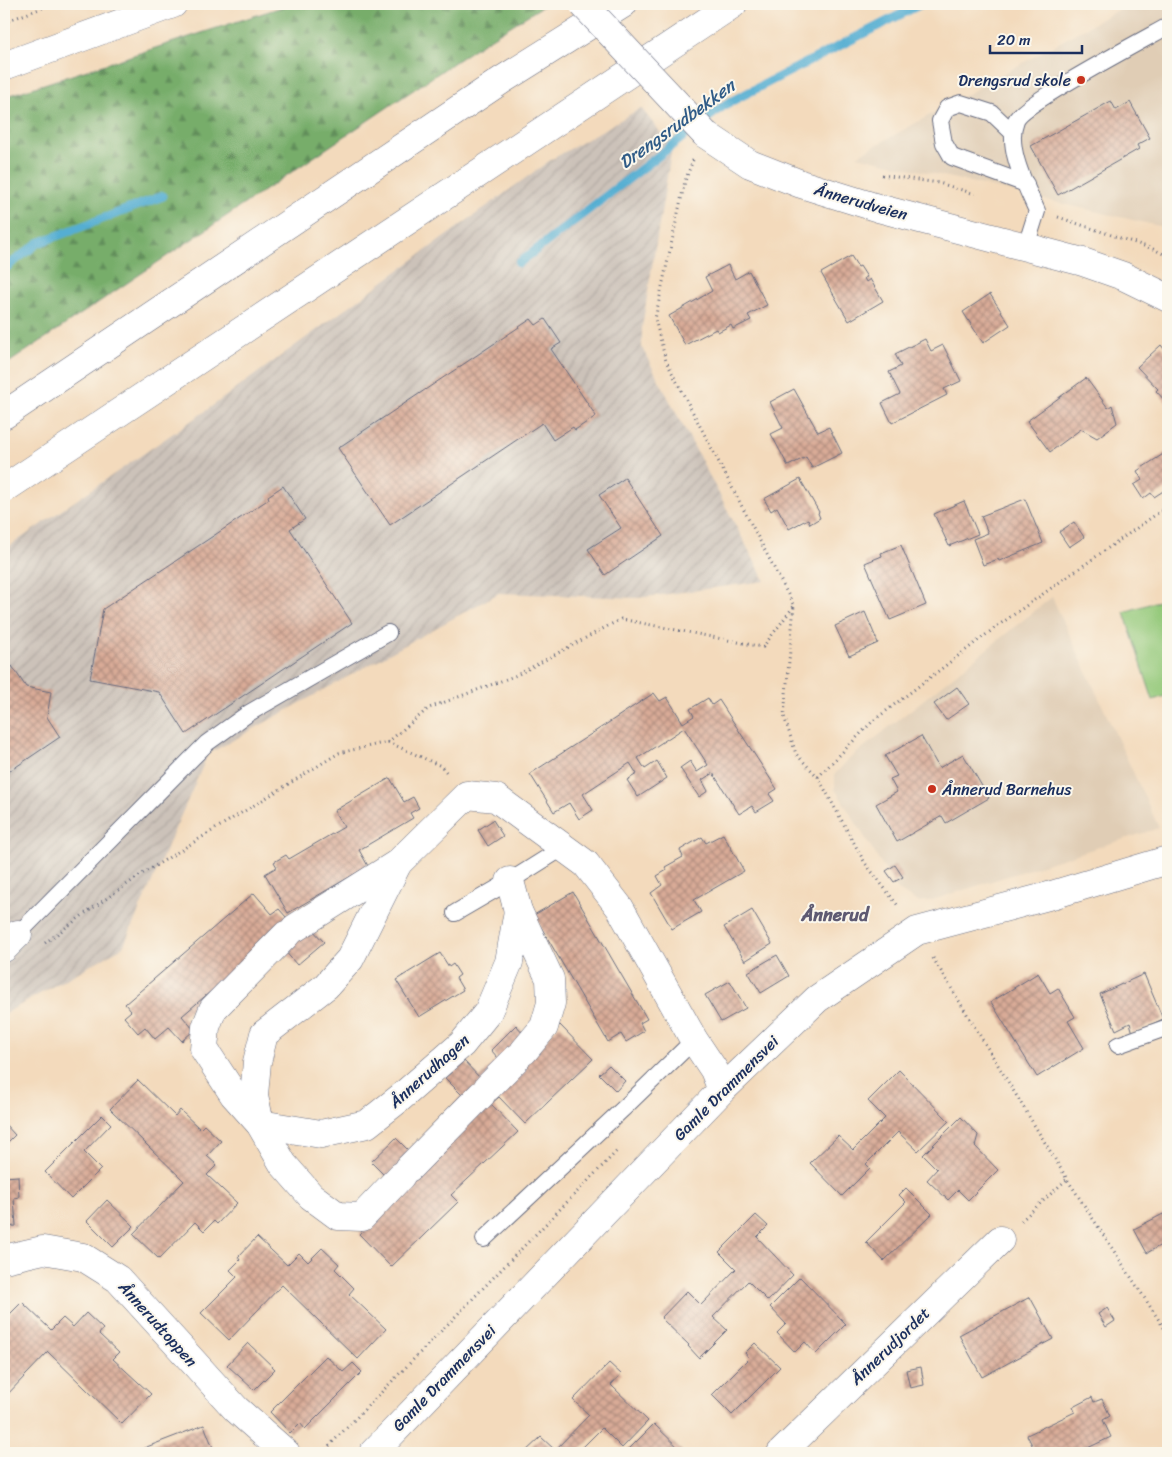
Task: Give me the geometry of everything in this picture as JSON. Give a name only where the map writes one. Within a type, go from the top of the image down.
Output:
[{"type":"main road","points":[[4,66],[173,4]]},
{"type":"main road","name":"Ånnerudveien","points":[[583,4],[701,142],[800,184],[878,208],[1083,262],[1123,276],[1168,298]]},
{"type":"main road","points":[[4,415],[494,85],[622,4]]},
{"type":"main road","points":[[4,490],[733,4]]},
{"type":"main road","points":[[467,795],[496,798],[564,846],[586,864],[620,908],[694,1040],[714,1070],[722,1090]]},
{"type":"main road","name":"Ånnerudhagen","points":[[467,795],[398,863],[291,931],[213,1009],[206,1028],[204,1049],[234,1095],[260,1124],[283,1164],[311,1196],[338,1216],[362,1217],[544,1027],[551,1003],[550,979],[518,911],[510,881]]},
{"type":"main road","name":"Gamle Drammensvei","points":[[372,1453],[722,1090],[817,999],[917,931],[1052,895],[1168,860]]},
{"type":"main road","name":"Ånnerudhagen","points":[[260,1124],[254,1095],[257,1062],[264,1034],[326,986],[350,959],[398,863]]},
{"type":"main road","name":"Ånnerudhagen","points":[[260,1124],[321,1134],[367,1124],[400,1098],[462,1044],[488,1012],[510,962],[518,911]]},
{"type":"main road","name":"Ånnerudjordet","points":[[781,1453],[1000,1240]]},
{"type":"main road","name":"Ånnerudtoppen","points":[[4,1259],[44,1250],[83,1257],[118,1279],[236,1409],[286,1453]]},
{"type":"lane","points":[[1026,246],[1037,211],[1019,169],[1013,132],[1015,121],[1019,114],[1040,99],[1168,26]]},
{"type":"lane","points":[[1013,132],[992,112],[960,103],[947,108],[940,121],[944,143],[952,157],[1026,184]]},
{"type":"lane","points":[[21,943],[207,743],[249,713],[388,633]]},
{"type":"lane","points":[[455,913],[510,881],[564,846]]},
{"type":"lane","points":[[1118,1045],[1168,1027]]},
{"type":"lane","points":[[484,1239],[625,1108],[694,1040]]},
{"type":"path","points":[[4,22],[53,4]]},
{"type":"path","points":[[701,142],[685,181],[655,319],[666,361],[794,606],[784,716],[796,754],[818,777],[865,864],[900,910]]},
{"type":"path","points":[[818,777],[872,721],[996,627],[1168,506]]},
{"type":"path","points":[[21,943],[87,912],[142,874],[339,753],[388,742],[429,708],[517,675],[621,620],[763,647],[794,606]]},
{"type":"path","points":[[388,742],[441,766],[467,795]]},
{"type":"path","points":[[933,958],[1067,1179],[1168,1334]]},
{"type":"path","points":[[322,1453],[620,1148]]},
{"type":"path","points":[[1000,1240],[1067,1179]]},
{"type":"shaded area","name":"Drengsrud skole","points":[[1128,4],[1168,4],[1168,230],[1163,227],[857,156]]},
{"type":"shaded area","points":[[641,108],[672,147],[642,327],[642,348],[765,581],[638,598],[499,593],[208,754],[123,947],[4,1014],[4,550],[204,412],[549,161]]},
{"type":"shaded area","points":[[1052,597],[1159,828],[929,901],[918,902],[897,889],[835,789],[835,774],[848,760]]},
{"type":"green space","points":[[291,4],[546,4],[480,45],[4,366],[4,97]]},
{"type":"green space","points":[[1168,598],[1168,695],[1153,700],[1124,612]]},
{"type":"building","points":[[1111,101],[1116,110],[1130,102],[1150,138],[1137,145],[1139,149],[1058,195],[1031,146]]},
{"type":"building","points":[[851,256],[867,277],[864,278],[866,282],[870,279],[883,301],[849,321],[821,273]]},
{"type":"building","points":[[728,265],[735,279],[749,271],[767,305],[748,315],[751,320],[733,329],[731,325],[718,332],[716,329],[685,345],[669,316],[712,291],[705,277]]},
{"type":"building","points":[[990,294],[1010,325],[983,343],[963,312]]},
{"type":"building","points":[[531,319],[536,325],[545,319],[561,343],[551,349],[596,416],[575,430],[573,427],[553,440],[542,423],[390,525],[338,448]]},
{"type":"building","points":[[925,339],[931,351],[943,345],[961,381],[944,389],[947,395],[892,423],[882,403],[900,394],[889,372],[901,366],[895,354]]},
{"type":"building","points":[[1161,345],[1168,354],[1168,404],[1156,391],[1158,389],[1137,367]]},
{"type":"building","points":[[1086,378],[1108,408],[1112,405],[1117,423],[1097,438],[1081,429],[1050,452],[1027,421]]},
{"type":"building","points":[[794,389],[818,432],[829,427],[842,453],[812,468],[806,457],[788,466],[771,434],[783,428],[770,402]]},
{"type":"building","points":[[1168,451],[1168,488],[1154,497],[1151,493],[1143,499],[1134,485],[1142,480],[1137,471]]},
{"type":"building","points":[[625,478],[663,536],[605,575],[588,549],[621,528],[599,495]]},
{"type":"building","points":[[800,479],[819,512],[820,518],[810,524],[808,519],[789,529],[777,507],[771,511],[764,499]]},
{"type":"building","points":[[283,486],[305,519],[290,529],[352,623],[186,734],[159,692],[90,679],[103,609],[269,499],[268,496]]},
{"type":"building","points":[[1025,499],[1043,543],[999,561],[998,559],[983,565],[973,539],[988,533],[981,516]]},
{"type":"building","points":[[964,501],[978,534],[949,546],[934,514]]},
{"type":"building","points":[[1074,522],[1084,537],[1069,547],[1059,532]]},
{"type":"building","points":[[901,545],[926,605],[890,620],[865,563],[882,556],[881,553]]},
{"type":"building","points":[[865,612],[878,643],[849,656],[835,626]]},
{"type":"building","points":[[12,666],[26,687],[51,692],[47,717],[60,737],[4,775],[4,672]]},
{"type":"building","points":[[957,687],[969,704],[946,720],[934,704]]},
{"type":"building","points":[[654,693],[660,701],[667,697],[683,723],[694,716],[690,709],[708,698],[712,705],[719,700],[777,789],[769,794],[774,801],[756,812],[752,806],[739,814],[713,773],[702,780],[708,791],[699,797],[680,768],[690,761],[697,772],[708,765],[684,728],[638,758],[645,769],[657,761],[667,778],[638,797],[627,780],[637,774],[630,763],[583,794],[593,810],[579,819],[569,803],[554,812],[530,774]]},
{"type":"building","points":[[921,736],[939,768],[963,754],[989,798],[946,823],[942,816],[897,842],[876,804],[897,792],[890,779],[897,776],[885,756]]},
{"type":"building","points":[[390,778],[404,802],[413,797],[419,808],[410,813],[413,818],[359,850],[368,866],[288,913],[265,874],[277,867],[274,862],[286,855],[289,859],[344,827],[334,811]]},
{"type":"building","points":[[493,820],[503,836],[488,846],[478,830]]},
{"type":"building","points":[[723,834],[744,871],[694,900],[701,912],[672,929],[651,893],[662,885],[657,876],[667,870],[665,867],[683,857],[680,850],[702,837],[706,843]]},
{"type":"building","points":[[895,865],[903,877],[894,882],[886,871]]},
{"type":"building","points":[[573,892],[647,1019],[640,1023],[644,1031],[626,1042],[621,1034],[608,1042],[534,915]]},
{"type":"building","points":[[254,893],[272,914],[279,909],[301,934],[310,927],[324,942],[297,965],[284,950],[282,930],[182,1016],[194,1030],[182,1041],[169,1027],[155,1039],[145,1027],[138,1033],[124,1017],[131,1011],[125,1004]]},
{"type":"building","points":[[752,910],[772,944],[745,961],[724,927]]},
{"type":"building","points":[[440,953],[449,967],[453,964],[460,975],[456,978],[463,990],[419,1017],[396,980]]},
{"type":"building","points":[[777,955],[789,976],[761,993],[748,972]]},
{"type":"building","points":[[1038,973],[1050,993],[1058,988],[1075,1017],[1068,1021],[1084,1048],[1037,1077],[991,1002]]},
{"type":"building","points":[[1144,974],[1163,1019],[1133,1033],[1130,1023],[1116,1030],[1100,994]]},
{"type":"building","points":[[730,981],[746,1008],[721,1022],[705,995]]},
{"type":"building","points":[[516,1025],[524,1034],[528,1056],[560,1025],[593,1059],[525,1124],[499,1097],[491,1104],[518,1132],[451,1195],[458,1202],[391,1267],[359,1234],[410,1185],[386,1177],[371,1162],[396,1138],[411,1153],[462,1095],[445,1078],[464,1061],[480,1078],[498,1058],[491,1050]]},
{"type":"building","points":[[609,1065],[625,1081],[616,1091],[599,1074]]},
{"type":"building","points":[[899,1070],[949,1121],[918,1151],[898,1132],[866,1164],[870,1168],[842,1196],[810,1163],[838,1136],[853,1150],[885,1118],[868,1101]]},
{"type":"building","points":[[138,1080],[175,1116],[180,1110],[200,1129],[204,1125],[221,1141],[207,1156],[217,1165],[207,1175],[237,1203],[217,1224],[214,1221],[204,1231],[195,1222],[159,1259],[133,1234],[184,1181],[110,1109]]},
{"type":"building","points":[[102,1115],[111,1124],[84,1152],[101,1169],[71,1199],[45,1172]]},
{"type":"building","points":[[961,1117],[978,1135],[975,1146],[998,1170],[968,1200],[958,1190],[948,1200],[927,1180],[937,1169],[923,1155]]},
{"type":"building","points":[[4,1123],[15,1135],[4,1146]]},
{"type":"building","points":[[18,1176],[19,1197],[14,1198],[16,1226],[4,1227],[4,1177]]},
{"type":"building","points":[[906,1188],[932,1214],[884,1261],[866,1242],[906,1202],[899,1195]]},
{"type":"building","points":[[107,1200],[134,1226],[113,1247],[87,1221]]},
{"type":"building","points":[[1163,1214],[1168,1223],[1168,1241],[1147,1253],[1134,1229]]},
{"type":"building","points":[[756,1215],[768,1226],[757,1237],[793,1275],[768,1301],[748,1281],[713,1317],[727,1330],[699,1358],[689,1345],[661,1318],[687,1291],[701,1305],[736,1269],[719,1252]]},
{"type":"building","points":[[257,1237],[287,1265],[299,1253],[308,1262],[322,1248],[339,1264],[335,1269],[354,1288],[349,1294],[386,1329],[358,1359],[282,1285],[229,1340],[201,1313],[237,1277],[230,1270],[240,1260],[238,1257]]},
{"type":"building","points":[[800,1277],[846,1324],[816,1354],[805,1342],[795,1352],[777,1333],[786,1324],[770,1307]]},
{"type":"building","points":[[1030,1297],[1053,1339],[982,1377],[959,1335]]},
{"type":"building","points":[[22,1302],[51,1330],[63,1318],[73,1327],[86,1313],[103,1329],[99,1334],[119,1353],[113,1359],[151,1394],[122,1424],[48,1352],[4,1398],[4,1320]]},
{"type":"building","points":[[1107,1308],[1115,1321],[1106,1327],[1098,1314]]},
{"type":"building","points":[[248,1343],[275,1369],[254,1390],[227,1365]]},
{"type":"building","points":[[755,1343],[780,1367],[732,1415],[712,1395],[749,1358],[745,1353]]},
{"type":"building","points":[[326,1356],[343,1372],[353,1363],[362,1372],[305,1429],[300,1423],[290,1433],[270,1412]]},
{"type":"building","points":[[609,1363],[621,1374],[611,1385],[648,1421],[622,1448],[602,1428],[577,1453],[524,1453],[541,1437],[555,1450],[589,1415],[573,1400]]},
{"type":"building","points":[[921,1367],[924,1385],[910,1388],[906,1370]]},
{"type":"building","points":[[1092,1397],[1094,1402],[1102,1399],[1110,1416],[1103,1420],[1111,1437],[1077,1453],[1036,1453],[1027,1435],[1075,1412],[1073,1407]]},
{"type":"building","points":[[654,1424],[684,1453],[625,1453]]},
{"type":"building","points":[[204,1425],[215,1453],[131,1453]]},
{"type":"waterway","name":"Drengsrudbekken","points":[[519,263],[726,104],[921,4]]},
{"type":"waterway","name":"Drengsrudbekken","points":[[4,269],[38,243],[163,196]]},
{"type":"place","name":"Drengsrud skole","points":[[1081,80]]},
{"type":"place","name":"Ånnerud Barnehus","points":[[932,789]]},
{"type":"district","name":"Ånnerud","points":[[835,915]]}]
